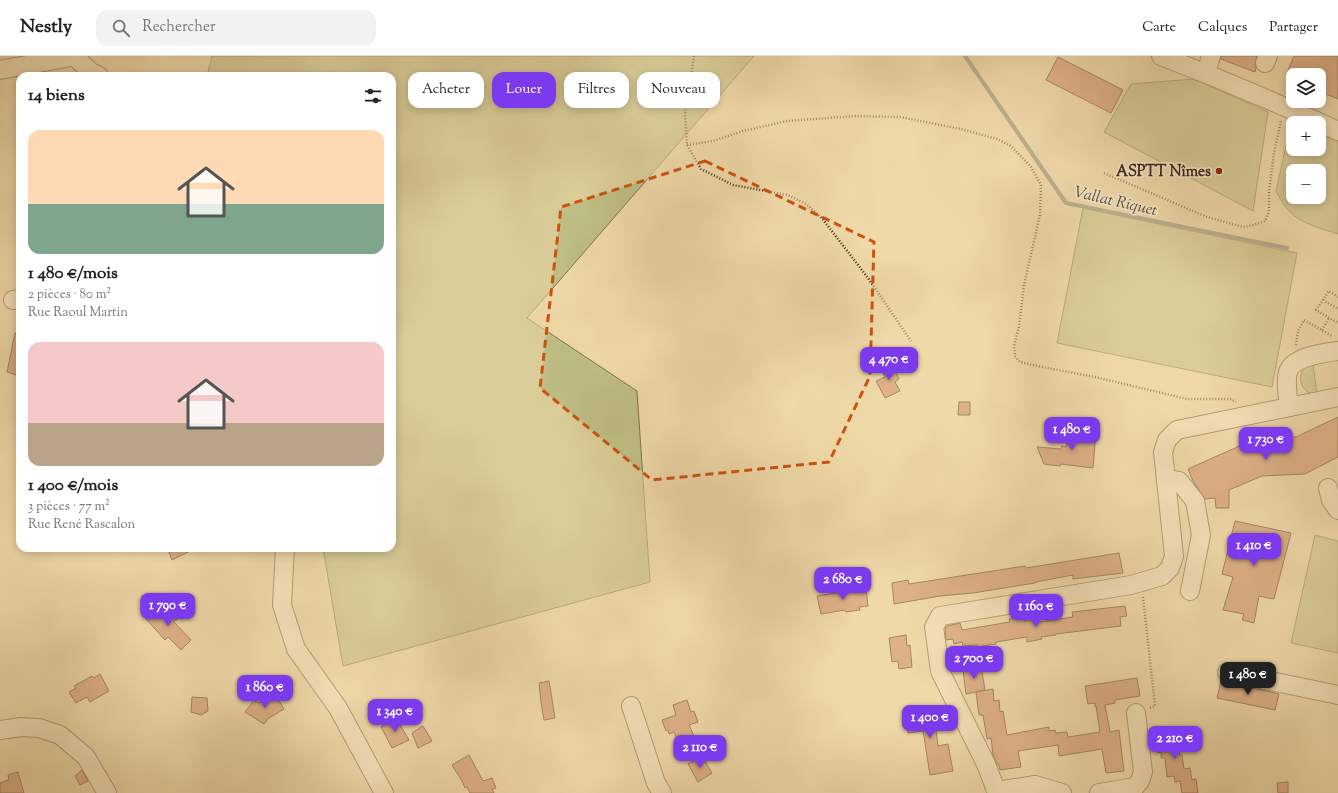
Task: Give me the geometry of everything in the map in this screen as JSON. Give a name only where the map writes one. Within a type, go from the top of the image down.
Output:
[{"type":"street","points":[[0,70],[76,56],[91,72]]},
{"type":"street","points":[[1161,56],[1285,106],[1338,131]]},
{"type":"street","points":[[1206,73],[1211,56]]},
{"type":"street","points":[[1289,407],[1286,382],[1288,371],[1294,363],[1306,357],[1338,351]]},
{"type":"street","points":[[1062,793],[1036,785],[997,792],[986,764],[940,671],[934,627],[940,616],[1124,586],[1162,576],[1170,568],[1174,556],[1163,452],[1167,440],[1177,430],[1338,397]]},
{"type":"street","points":[[1166,478],[1179,481],[1195,500],[1201,535],[1190,591]]},
{"type":"street","points":[[1328,488],[1331,500],[1338,510]]},
{"type":"street","points":[[285,552],[282,605],[296,649],[338,708],[384,793]]},
{"type":"street","points":[[1227,672],[1338,695]]},
{"type":"street","points":[[631,706],[656,784],[662,793]]},
{"type":"street","points":[[1099,793],[1135,787],[1140,781],[1143,772],[1136,714]]},
{"type":"street","points":[[0,730],[21,727],[39,728],[60,735],[86,756],[107,793]]},
{"type":"path","points":[[694,56],[685,114],[687,145],[701,169],[733,185],[788,195],[806,204],[821,217],[863,272],[911,342]]},
{"type":"path","points":[[1104,173],[1207,217],[1243,227],[1265,221],[1269,212],[1269,192],[1274,153],[1285,106]]},
{"type":"path","points":[[687,145],[713,141],[743,130],[787,121],[856,116],[900,117],[997,138],[1011,146],[1031,167],[1041,185],[1040,215],[1024,285],[1019,327],[1014,346],[1015,356],[1020,362],[1095,377],[1188,399],[1230,399],[1236,401],[1238,418]]},
{"type":"path","points":[[1338,297],[1329,291],[1316,310],[1338,323]]},
{"type":"path","points":[[1322,300],[1338,309]]},
{"type":"path","points":[[1322,330],[1329,318]]},
{"type":"path","points":[[1298,331],[1304,320],[1338,339]]},
{"type":"path","points":[[1136,714],[1155,706],[1141,582]]},
{"type":"highlighted area","points":[[705,161],[874,242],[870,376],[829,462],[652,480],[540,388],[561,207]]},
{"type":"green space","points":[[212,56],[754,56],[720,95],[720,72],[637,72],[637,108],[709,108],[527,318],[637,391],[650,582],[343,666],[324,552],[396,552],[396,72],[208,72]]},
{"type":"green space","name":"ASPTT Nîmes","points":[[1194,79],[1268,112],[1253,211],[1104,132],[1131,84]]},
{"type":"green space","points":[[1326,137],[1338,141],[1338,234],[1309,224],[1294,216],[1276,191],[1286,146],[1286,156],[1326,156]]},
{"type":"green space","points":[[1083,208],[1297,253],[1272,387],[1057,343]]},
{"type":"green space","points":[[1313,363],[1317,394],[1308,392],[1302,386],[1301,382],[1301,374],[1303,369]]},
{"type":"green space","points":[[1315,535],[1338,541],[1338,653],[1291,643]]},
{"type":"building","points":[[1221,56],[1257,56],[1255,72],[1221,59]]},
{"type":"building","points":[[1294,56],[1338,56],[1338,99],[1326,94],[1326,68],[1289,68]]},
{"type":"building","points":[[1058,57],[1123,90],[1111,113],[1046,80]]},
{"type":"building","points":[[15,333],[16,333],[16,375],[7,372]]},
{"type":"building","points":[[891,362],[899,379],[895,382],[900,391],[885,398],[876,381],[885,377],[880,368]]},
{"type":"building","points":[[959,402],[970,402],[970,415],[958,415]]},
{"type":"building","points":[[1338,417],[1338,457],[1305,474],[1262,476],[1229,490],[1229,508],[1216,508],[1215,498],[1205,499],[1193,481],[1188,469],[1255,439],[1296,437]]},
{"type":"building","points":[[1074,430],[1096,432],[1093,468],[1061,464],[1060,466],[1044,464],[1037,447],[1061,449],[1062,446],[1066,447],[1068,437],[1074,438]]},
{"type":"building","points":[[1235,521],[1291,533],[1274,599],[1259,596],[1254,623],[1242,620],[1244,614],[1223,610],[1233,577],[1222,574]]},
{"type":"building","points":[[169,552],[188,552],[172,560]]},
{"type":"building","points":[[1119,553],[1123,573],[1073,579],[1073,575],[1035,583],[894,604],[892,583],[908,580],[909,584],[1025,566],[1026,568]]},
{"type":"building","points":[[866,588],[868,606],[859,607],[860,610],[846,612],[845,610],[821,614],[817,596]]},
{"type":"building","points":[[167,605],[178,618],[174,622],[191,640],[181,650],[168,637],[165,640],[146,619],[158,608],[160,611]]},
{"type":"building","points":[[1125,606],[1127,616],[1120,617],[1121,626],[1056,634],[1027,642],[1027,637],[977,647],[977,645],[963,646],[962,642],[954,644],[953,639],[946,640],[945,629],[947,626],[960,623],[962,630],[1010,622],[1009,619],[1024,617],[1024,621],[1039,618],[1039,622],[1073,617],[1072,612]]},
{"type":"building","points":[[906,635],[907,646],[910,645],[912,667],[899,669],[898,661],[892,662],[889,638]]},
{"type":"building","points":[[981,666],[985,690],[966,694],[963,670]]},
{"type":"building","points":[[100,674],[109,691],[90,702],[87,697],[76,703],[69,692],[76,688],[74,686],[92,676],[94,678]]},
{"type":"building","points":[[1137,678],[1140,696],[1115,700],[1115,703],[1105,705],[1110,732],[1119,730],[1124,771],[1106,773],[1102,749],[1059,756],[1058,745],[1018,751],[1021,767],[1000,770],[999,765],[993,755],[991,738],[987,739],[983,715],[979,715],[976,692],[993,689],[994,701],[999,700],[1000,712],[1003,711],[1007,735],[1049,727],[1049,731],[1055,730],[1056,733],[1067,732],[1068,737],[1100,732],[1096,706],[1095,707],[1095,703],[1088,704],[1085,686]]},
{"type":"building","points":[[549,681],[555,718],[544,720],[539,683]]},
{"type":"building","points":[[1221,681],[1279,694],[1275,710],[1217,698]]},
{"type":"building","points":[[275,694],[284,709],[269,718],[264,724],[245,712],[254,700],[258,703]]},
{"type":"building","points":[[192,697],[207,698],[208,711],[201,715],[191,712]]},
{"type":"building","points":[[687,700],[691,712],[694,711],[698,722],[689,725],[694,736],[678,743],[674,732],[669,734],[668,730],[666,731],[662,720],[676,715],[673,705]]},
{"type":"building","points":[[933,707],[938,746],[948,744],[953,771],[930,775],[923,731],[908,733],[905,710]]},
{"type":"building","points":[[396,718],[409,740],[392,748],[381,727]]},
{"type":"building","points":[[423,726],[432,741],[418,748],[412,733]]},
{"type":"building","points":[[1171,727],[1172,734],[1177,734],[1184,769],[1190,768],[1192,780],[1196,779],[1198,793],[1182,793],[1180,781],[1175,782],[1174,776],[1167,777],[1165,758],[1161,758],[1161,752],[1158,753],[1154,730]]},
{"type":"building","points":[[469,755],[483,781],[492,778],[496,788],[492,789],[494,793],[470,793],[467,787],[465,788],[452,765]]},
{"type":"building","points":[[702,756],[712,773],[698,782],[688,764]]},
{"type":"building","points":[[82,770],[88,781],[80,785],[75,776]]},
{"type":"building","points":[[18,772],[24,793],[0,793],[0,783],[9,780],[8,775]]},
{"type":"building","points":[[1288,782],[1288,793],[1278,793],[1277,783]]},
{"type":"waterway","name":"Vallat Riquet","points":[[965,56],[1066,203],[1287,248]]},
{"type":"place","name":"ASPTT Nîmes","points":[[1219,171]]}]
